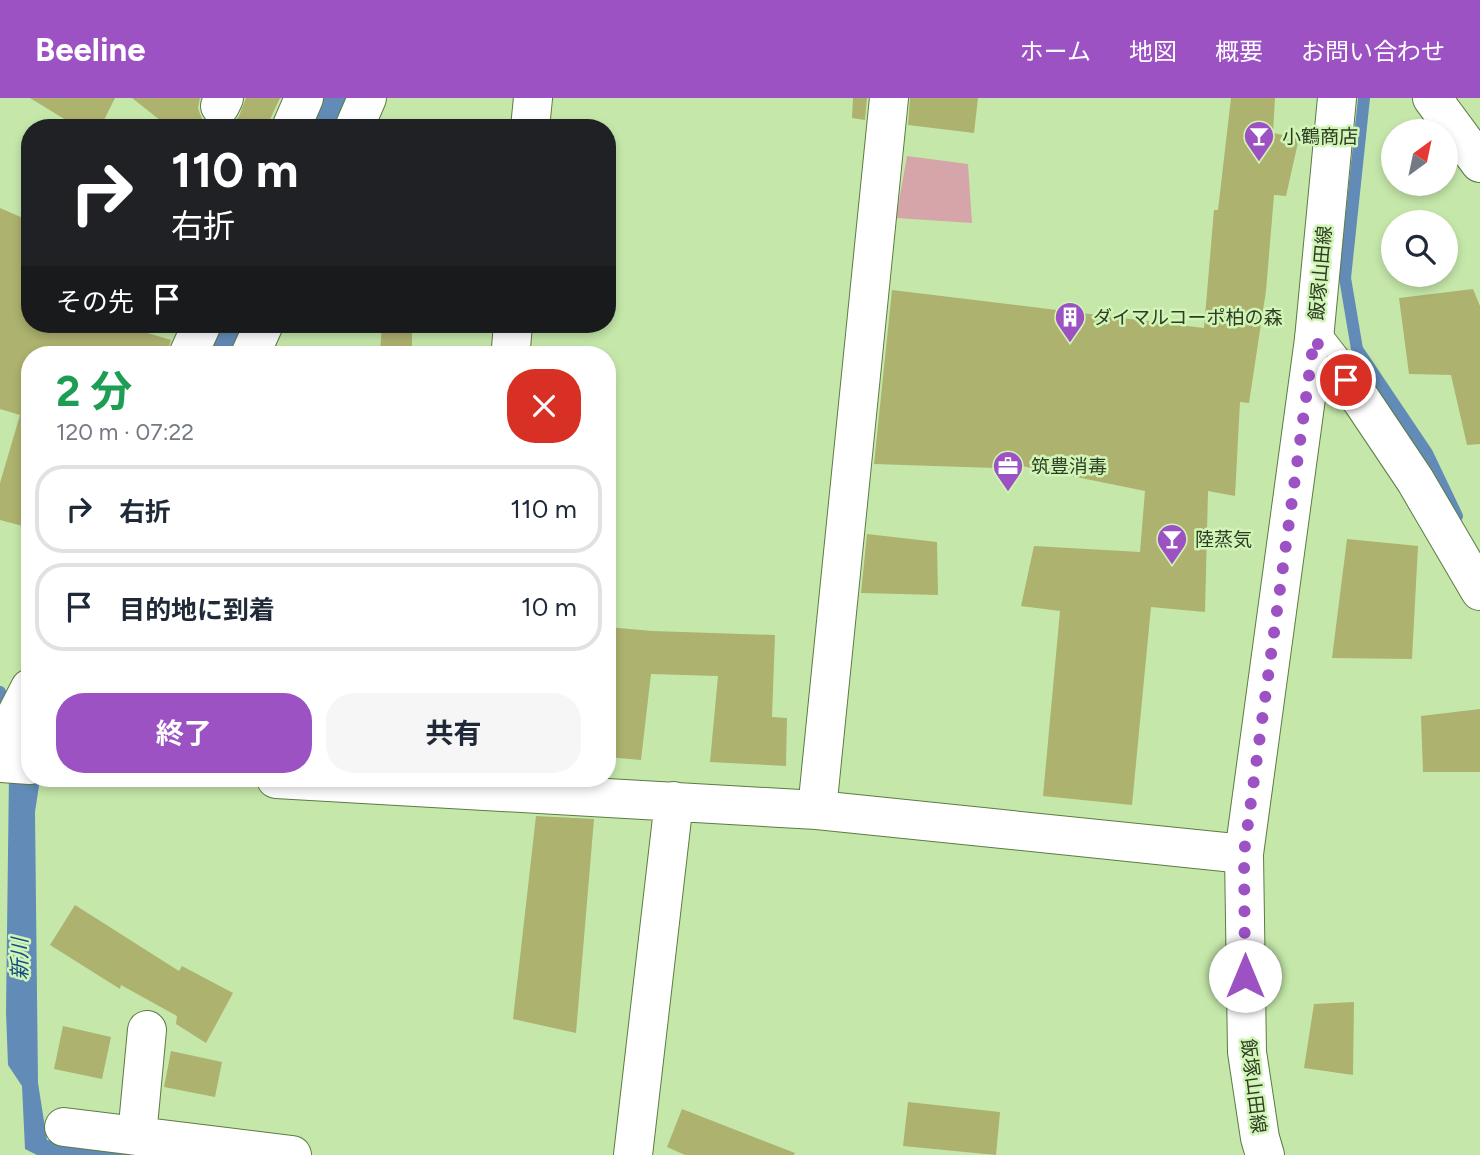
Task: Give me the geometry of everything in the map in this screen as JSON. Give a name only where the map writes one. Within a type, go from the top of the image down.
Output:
[{"type":"street","points":[[295,119],[304,98]]},
{"type":"street","points":[[358,119],[368,98]]},
{"type":"street","points":[[531,119],[533,98]]},
{"type":"street","points":[[817,810],[889,98]]},
{"type":"street","name":"飯塚山田線","points":[[1265,1155],[1247,1052],[1244,853],[1314,339],[1337,98]]},
{"type":"street","points":[[1432,98],[1480,163]]},
{"type":"street","points":[[1314,339],[1362,401],[1415,480],[1480,591]]},
{"type":"street","points":[[9,759],[21,718]]},
{"type":"street","points":[[458,787],[817,810],[1244,853]]},
{"type":"street","points":[[633,1155],[674,801]]},
{"type":"street","points":[[137,1136],[147,1030]]},
{"type":"street","points":[[64,1127],[137,1136],[189,1149],[292,1155]]},
{"type":"shaded area","points":[[907,156],[968,164],[972,223],[896,218]]},
{"type":"water","points":[[316,98],[353,98],[344,119],[306,119]]},
{"type":"water","points":[[207,333],[246,333],[239,346],[201,346]]},
{"type":"water","name":"新川","points":[[21,740],[21,787],[39,787],[35,812],[38,1083],[47,1140],[175,1155],[37,1155],[25,1149],[22,1086],[8,1065],[6,1012],[9,773]]},
{"type":"building","points":[[30,98],[115,98],[104,119],[64,119]]},
{"type":"building","points":[[132,98],[200,98],[198,108],[202,119],[159,119]]},
{"type":"building","points":[[246,98],[280,98],[270,119],[236,119]]},
{"type":"building","points":[[853,98],[867,98],[865,120],[852,118]]},
{"type":"building","points":[[910,98],[978,98],[974,133],[908,125]]},
{"type":"building","points":[[1231,98],[1275,98],[1273,133],[1299,138],[1286,196],[1274,195],[1266,291],[1249,403],[1240,402],[1235,496],[1208,491],[1205,612],[1151,607],[1132,805],[1043,796],[1060,611],[1021,606],[1034,546],[1140,552],[1145,491],[1022,466],[1022,469],[874,464],[892,290],[1204,328],[1214,210],[1218,210]]},
{"type":"building","points":[[0,208],[21,217],[21,333],[147,333],[171,340],[169,346],[21,346],[21,526],[0,520],[0,483],[20,415],[0,409]]},
{"type":"building","points":[[1473,289],[1480,306],[1480,444],[1467,445],[1451,375],[1409,374],[1399,298]]},
{"type":"building","points":[[381,333],[412,333],[412,346],[380,346]]},
{"type":"building","points":[[867,534],[937,542],[938,595],[861,593]]},
{"type":"building","points":[[1347,539],[1418,546],[1412,659],[1332,658]]},
{"type":"building","points":[[616,628],[775,635],[772,717],[787,718],[786,766],[710,762],[718,676],[651,674],[641,760],[616,758]]},
{"type":"building","points":[[1480,709],[1480,772],[1423,772],[1421,716]]},
{"type":"building","points":[[536,816],[594,819],[576,1033],[513,1019]]},
{"type":"building","points":[[75,905],[179,971],[182,966],[233,993],[206,1043],[176,1024],[177,1016],[121,985],[120,989],[50,945]]},
{"type":"building","points":[[1354,1002],[1353,1075],[1304,1068],[1314,1004]]},
{"type":"building","points":[[63,1026],[111,1037],[102,1079],[54,1069]]},
{"type":"building","points":[[171,1051],[222,1062],[215,1097],[164,1087]]},
{"type":"building","points":[[908,1102],[1000,1112],[996,1155],[903,1146]]},
{"type":"building","points":[[682,1109],[795,1153],[685,1155],[667,1147]]},
{"type":"waterway","points":[[1364,98],[1345,278],[1357,349],[1427,453],[1457,516]]},
{"type":"waterway","points":[[0,692],[5,715]]},
{"type":"place","name":"小鶴商店","points":[[1259,163]]},
{"type":"place","name":"ダイマルコーポ柏の森","points":[[1070,344]]},
{"type":"place","name":"筑豊消毒","points":[[1008,493]]},
{"type":"place","name":"陸蒸気","points":[[1172,566]]},
{"type":"route","points":[[1245,976],[1244,853],[1314,339],[1346,380]]}]
